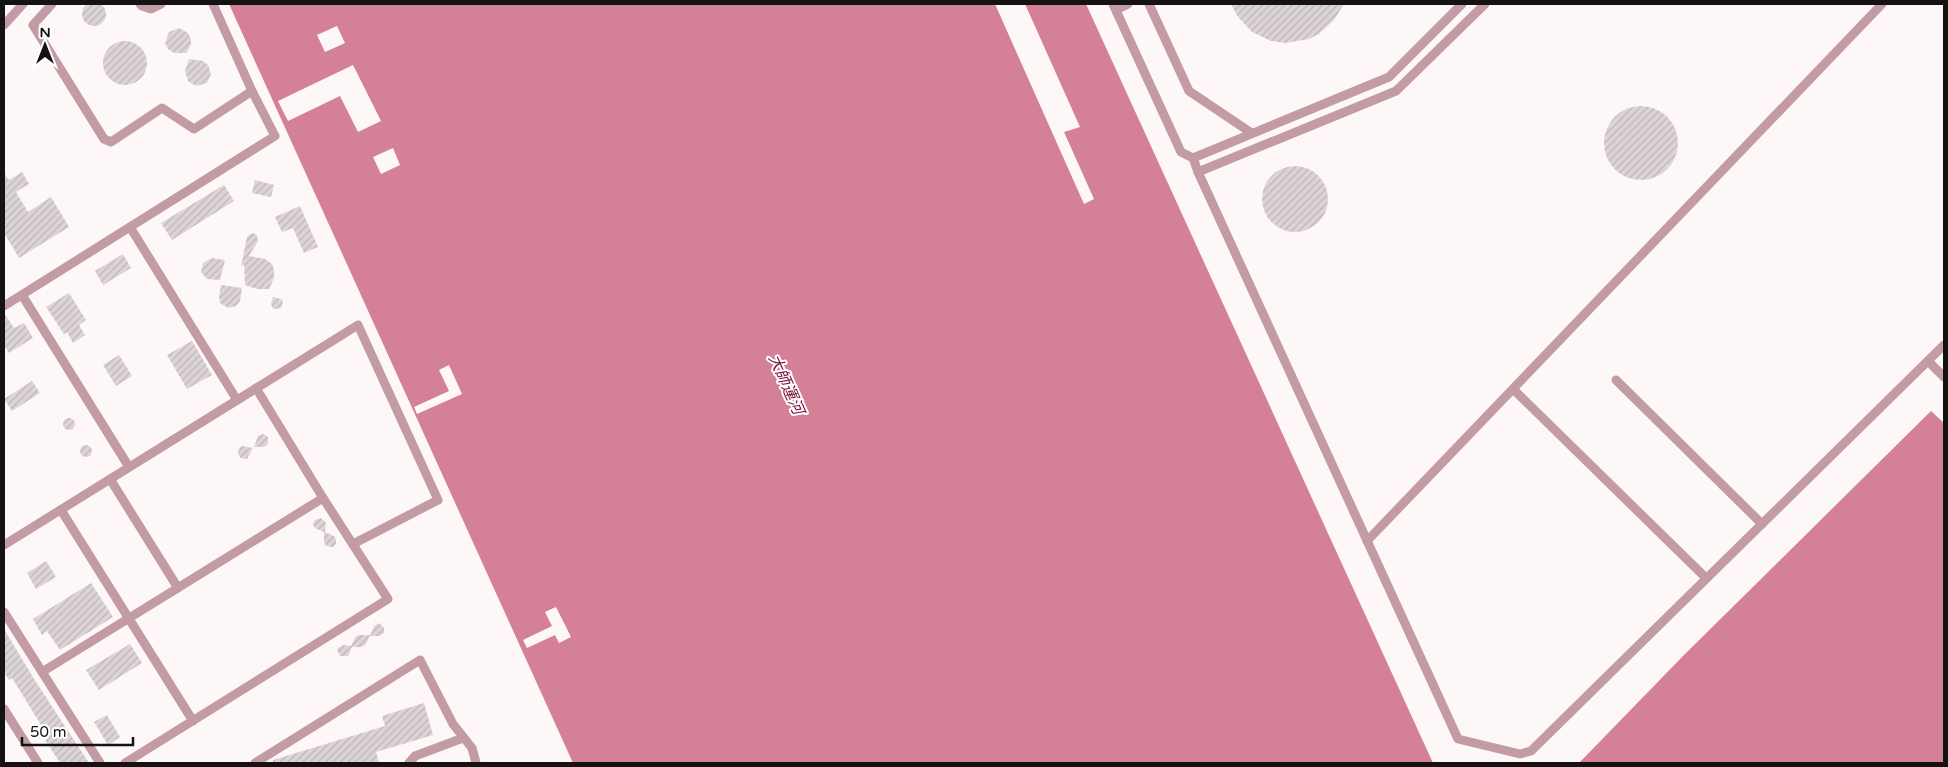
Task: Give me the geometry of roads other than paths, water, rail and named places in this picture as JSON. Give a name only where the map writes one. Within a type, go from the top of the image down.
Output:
[{"type":"lane","points":[[4,25],[24,4]]},
{"type":"lane","points":[[52,4],[33,25],[104,139],[111,142],[162,108],[194,129],[252,91]]},
{"type":"lane","points":[[140,4],[151,9],[161,4]]},
{"type":"lane","points":[[4,306],[275,136],[252,91],[213,4]]},
{"type":"lane","points":[[1128,4],[1115,7],[1181,152],[1193,158],[1458,739],[1520,754],[1531,751],[1944,345]]},
{"type":"lane","points":[[1150,4],[1189,91],[1250,132]]},
{"type":"lane","points":[[1193,158],[1250,132],[1389,77],[1462,4]]},
{"type":"lane","points":[[1198,172],[1396,91],[1485,4]]},
{"type":"lane","points":[[1367,541],[1882,4]]},
{"type":"lane","points":[[130,227],[237,400]]},
{"type":"lane","points":[[22,295],[129,468]]},
{"type":"lane","points":[[4,545],[358,325],[438,500],[353,544]]},
{"type":"lane","points":[[1928,362],[1944,377]]},
{"type":"lane","points":[[1616,380],[1762,524]]},
{"type":"lane","points":[[125,763],[388,599],[323,498],[256,388]]},
{"type":"lane","points":[[1513,390],[1706,578]]},
{"type":"lane","points":[[110,479],[178,588]]},
{"type":"lane","points":[[42,672],[323,498]]},
{"type":"lane","points":[[61,510],[193,721]]},
{"type":"lane","points":[[4,612],[100,763]]},
{"type":"lane","points":[[255,763],[420,660],[452,724],[472,748],[476,763]]},
{"type":"lane","points":[[4,709],[38,763]]},
{"type":"lane","points":[[409,763],[415,756],[463,738]]},
{"type":"water","name":"大師運河","points":[[229,4],[1086,4],[1433,763],[573,763]]},
{"type":"water","points":[[1931,411],[1944,423],[1944,763],[1579,763],[1684,655]]}]
